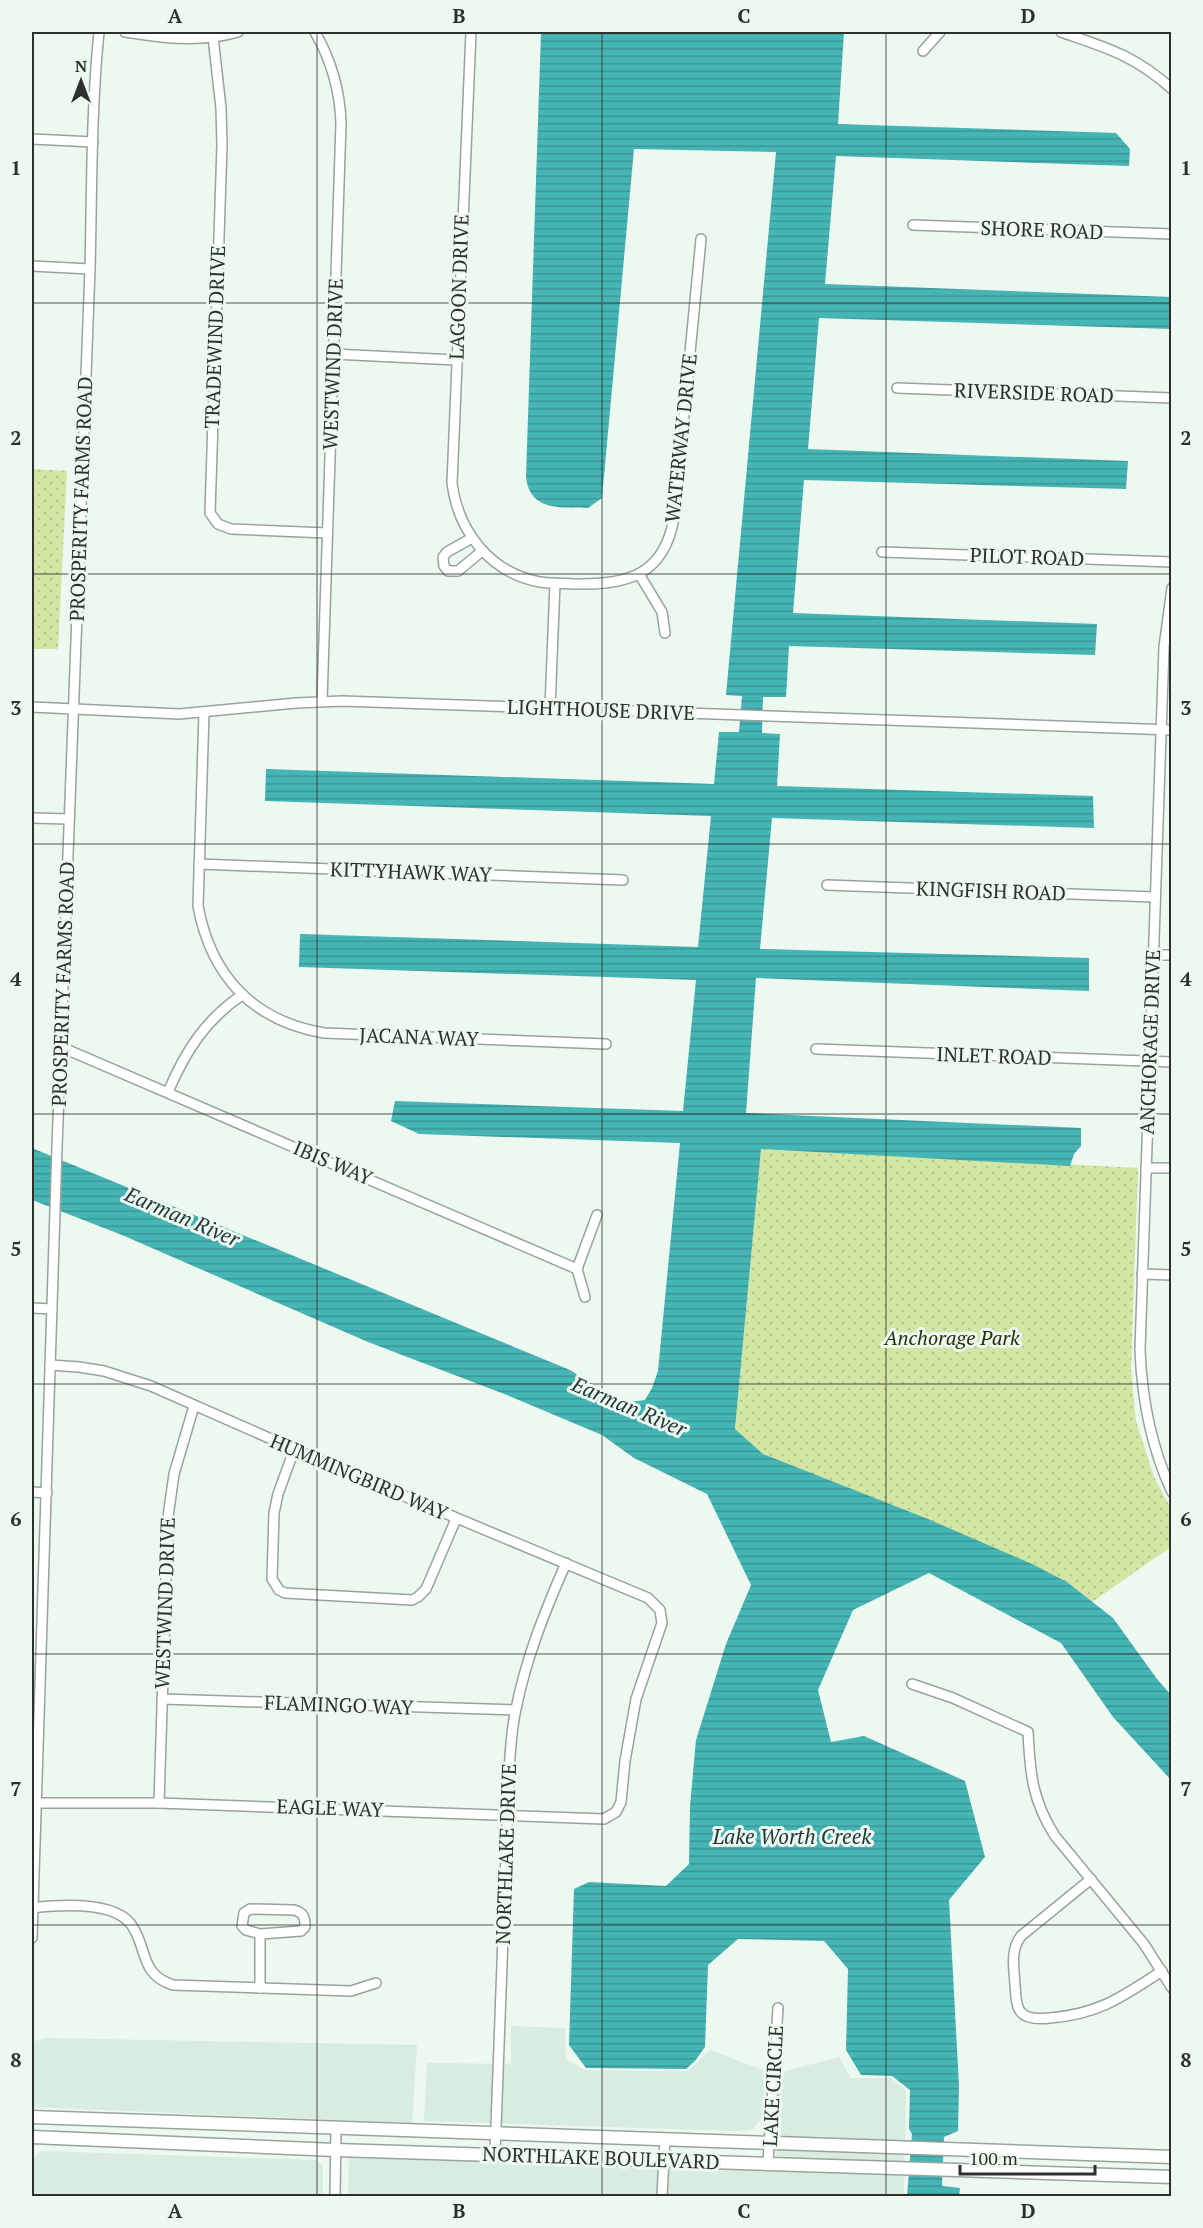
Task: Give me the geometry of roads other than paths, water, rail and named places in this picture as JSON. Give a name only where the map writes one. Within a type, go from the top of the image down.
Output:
[{"type":"main road","name":"NORTHLAKE BOULEVARD","points":[[32,2117],[1172,2157]]},
{"type":"main road","name":"NORTHLAKE BOULEVARD","points":[[32,2137],[336,2150],[1172,2177]]},
{"type":"main road","points":[[1004,2151],[1004,2173]]},
{"type":"street","name":"PROSPERITY FARMS ROAD","points":[[32,1938],[36,1803],[34,1772],[36,1650],[46,1493],[95,81],[99,32]]},
{"type":"street","points":[[125,32],[172,38],[213,37],[238,32]]},
{"type":"street","name":"WESTWIND DRIVE","points":[[315,32],[331,66],[340,109],[321,702]]},
{"type":"street","name":"LAGOON DRIVE","points":[[471,32],[452,483],[458,512],[482,551],[511,572],[539,582],[555,583]]},
{"type":"street","points":[[923,51],[940,32]]},
{"type":"street","points":[[1061,32],[1120,53],[1154,73],[1172,89]]},
{"type":"street","name":"TRADEWIND DRIVE","points":[[213,37],[220,99],[222,145],[210,513],[218,524],[231,529],[327,533]]},
{"type":"street","points":[[32,139],[93,142]]},
{"type":"street","name":"SHORE ROAD","points":[[913,225],[1172,234]]},
{"type":"street","name":"WATERWAY DRIVE","points":[[555,583],[603,585],[627,580],[654,562],[668,542],[673,524],[701,239]]},
{"type":"street","points":[[32,266],[90,269]]},
{"type":"street","points":[[333,354],[456,360]]},
{"type":"street","name":"RIVERSIDE ROAD","points":[[897,388],[1172,398]]},
{"type":"street","points":[[472,538],[447,552],[443,557],[444,567],[448,571],[458,570],[482,551]]},
{"type":"street","name":"PILOT ROAD","points":[[882,552],[1172,562]]},
{"type":"street","points":[[639,574],[662,612],[665,633]]},
{"type":"street","points":[[550,708],[555,583]]},
{"type":"street","name":"ANCHORAGE DRIVE","points":[[1172,588],[1164,647],[1140,1350],[1144,1403],[1156,1454],[1172,1492]]},
{"type":"street","name":"LIGHTHOUSE DRIVE","points":[[32,707],[146,714],[204,713],[321,702],[1172,730]]},
{"type":"street","points":[[168,1092],[179,1065],[202,1029],[242,994],[219,967],[207,944],[198,906],[204,713]]},
{"type":"street","points":[[32,818],[69,819]]},
{"type":"street","name":"KITTYHAWK WAY","points":[[199,864],[623,880]]},
{"type":"street","name":"KINGFISH ROAD","points":[[827,885],[1155,897]]},
{"type":"street","points":[[1153,955],[1172,955]]},
{"type":"street","name":"JACANA WAY","points":[[242,994],[279,1020],[324,1033],[606,1044]]},
{"type":"street","name":"IBIS WAY","points":[[61,1047],[577,1269]]},
{"type":"street","name":"INLET ROAD","points":[[816,1049],[1172,1062]]},
{"type":"street","points":[[1146,1168],[1172,1168]]},
{"type":"street","points":[[585,1297],[577,1269],[597,1215]]},
{"type":"street","points":[[1142,1274],[1172,1275]]},
{"type":"street","points":[[32,1308],[52,1309]]},
{"type":"street","name":"HUMMINGBIRD WAY","points":[[50,1365],[104,1371],[152,1386],[294,1450],[648,1598],[660,1610],[662,1623],[645,1669],[630,1730],[620,1807]]},
{"type":"street","name":"WESTWIND DRIVE","points":[[159,1803],[169,1500],[174,1474],[194,1406]]},
{"type":"street","points":[[294,1450],[278,1494],[274,1514],[272,1579],[279,1590],[285,1593],[412,1600],[426,1589],[456,1519]]},
{"type":"street","points":[[32,1492],[46,1493]]},
{"type":"street","name":"NORTHLAKE DRIVE","points":[[495,2154],[508,1774],[515,1710],[534,1641],[566,1563]]},
{"type":"street","points":[[912,1684],[943,1694],[1028,1732],[1030,1772],[1040,1809],[1055,1836],[1144,1944],[1172,1988]]},
{"type":"street","name":"FLAMINGO WAY","points":[[162,1699],[515,1710]]},
{"type":"street","name":"EAGLE WAY","points":[[36,1803],[159,1803],[604,1819],[620,1807]]},
{"type":"street","points":[[1091,1879],[1021,1936],[1016,1943],[1013,1960],[1018,2006],[1021,2013],[1029,2018],[1068,2017],[1105,2006],[1162,1971]]},
{"type":"street","points":[[32,1908],[48,1906],[99,1908],[113,1911],[124,1917],[133,1928],[147,1965],[155,1976],[167,1983],[180,1986],[351,1991],[376,1983]]},
{"type":"street","points":[[250,1909],[294,1910],[301,1912],[305,1918],[305,1927],[300,1931],[260,1934],[246,1930],[243,1926],[244,1913],[250,1909]]},
{"type":"street","points":[[260,1934],[260,1988]]},
{"type":"street","name":"LAKE CIRCLE","points":[[768,2163],[777,2008]]},
{"type":"street","points":[[335,2196],[336,2128]]},
{"type":"street","points":[[662,2196],[665,2139]]},
{"type":"water","name":"Lake Worth Creek","points":[[541,32],[844,32],[838,124],[1116,133],[1130,149],[1129,166],[836,156],[825,284],[1171,297],[1171,329],[819,318],[808,449],[1128,461],[1126,489],[804,480],[793,613],[1097,624],[1095,655],[789,646],[786,697],[763,697],[762,733],[780,734],[777,786],[1093,796],[1094,828],[772,818],[760,949],[1089,958],[1089,991],[756,978],[746,1113],[1081,1128],[1081,1146],[1074,1154],[1070,1166],[761,1149],[735,1429],[763,1454],[928,1519],[1032,1564],[1067,1582],[1113,1618],[1171,1695],[1171,1780],[1113,1717],[1061,1643],[929,1573],[853,1610],[818,1690],[831,1742],[864,1736],[965,1781],[985,1857],[949,1900],[959,2086],[958,2131],[944,2137],[942,2186],[960,2188],[959,2196],[907,2196],[912,2134],[909,2129],[910,2090],[892,2076],[861,2075],[846,2050],[848,1969],[824,1941],[738,1939],[708,1965],[705,2047],[686,2069],[586,2068],[569,2045],[574,1889],[589,1882],[666,1886],[689,1864],[690,1806],[696,1740],[726,1644],[751,1585],[707,1494],[634,1458],[602,1435],[507,1395],[368,1342],[122,1235],[32,1200],[32,1148],[570,1370],[622,1403],[645,1400],[652,1388],[658,1371],[680,1143],[419,1134],[391,1121],[395,1101],[683,1111],[696,980],[299,967],[300,934],[698,947],[711,816],[265,801],[266,769],[714,784],[719,732],[739,732],[742,696],[726,695],[776,152],[634,149],[602,498],[588,508],[558,507],[540,502],[528,488],[526,476]]},
{"type":"water label","name":"Earman River","points":[[182,1217]]},
{"type":"water label","name":"Earman River","points":[[629,1407]]},
{"type":"park label","name":"Anchorage Park","points":[[952,1338]]}]
